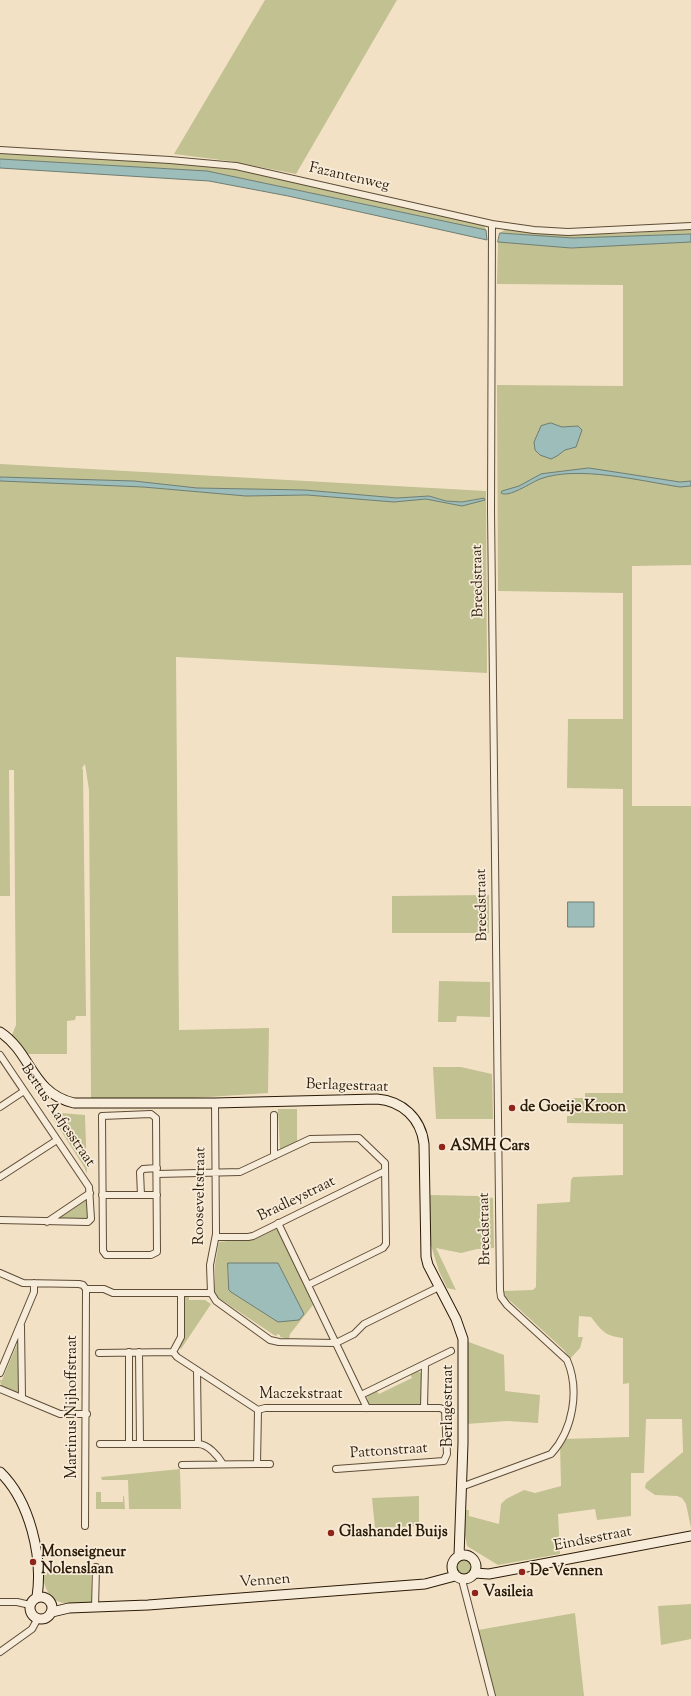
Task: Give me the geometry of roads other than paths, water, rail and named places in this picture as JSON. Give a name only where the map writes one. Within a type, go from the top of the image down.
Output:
[{"type":"street","name":"Fazantenweg","points":[[0,150],[170,160],[236,166],[492,224],[568,232],[691,226]]},
{"type":"street","name":"Breedstraat","points":[[461,1487],[551,1454],[560,1444],[565,1435],[573,1404],[571,1369],[567,1360],[507,1306],[501,1296],[500,1290],[491,511],[492,224]]},
{"type":"street","name":"Berlagestraat","points":[[0,1032],[12,1042],[45,1088],[51,1094],[65,1101],[82,1103],[215,1103],[377,1099],[396,1103],[407,1110],[413,1117],[423,1136],[425,1249],[428,1265],[458,1324],[463,1339],[463,1443],[460,1533],[463,1556]]},
{"type":"street","name":"Bertus Aafjesstraat","points":[[0,1055],[89,1187],[90,1193]]},
{"type":"street","points":[[0,1107],[24,1091]]},
{"type":"street","name":"Rooseveltstraat","points":[[211,1293],[210,1265],[216,1237],[214,1172],[215,1103]]},
{"type":"street","points":[[155,1115],[157,1171],[157,1252],[151,1255],[105,1254],[103,1250],[102,1116],[155,1115]]},
{"type":"street","points":[[274,1115],[274,1156]]},
{"type":"street","points":[[141,1195],[140,1172],[143,1169],[157,1171],[240,1172],[310,1139],[359,1138],[385,1163],[386,1244],[383,1248],[308,1285]]},
{"type":"street","points":[[0,1177],[57,1140]]},
{"type":"street","name":"Bradleystraat","points":[[216,1237],[248,1237],[385,1171]]},
{"type":"street","points":[[0,1220],[47,1222],[90,1221],[90,1193]]},
{"type":"street","points":[[47,1222],[90,1193]]},
{"type":"street","points":[[102,1196],[157,1194]]},
{"type":"street","points":[[278,1223],[367,1408]]},
{"type":"street","points":[[0,1273],[23,1283],[79,1284],[83,1285],[86,1289],[104,1289],[113,1294],[211,1293],[216,1301],[270,1340],[279,1342],[336,1343],[354,1334],[364,1324],[439,1287]]},
{"type":"street","points":[[0,1373],[34,1292],[34,1283]]},
{"type":"street","name":"Martinus Nijhoffstraat","points":[[85,1526],[87,1414],[86,1289]]},
{"type":"street","points":[[99,1353],[172,1352],[181,1337],[181,1293]]},
{"type":"street","points":[[21,1323],[22,1398]]},
{"type":"street","points":[[361,1395],[451,1351]]},
{"type":"street","points":[[129,1352],[130,1444]]},
{"type":"street","points":[[139,1352],[140,1444]]},
{"type":"street","name":"Maczekstraat","points":[[172,1352],[197,1371],[258,1410],[265,1408],[443,1408],[447,1413],[447,1454],[444,1461]]},
{"type":"street","points":[[424,1364],[424,1408]]},
{"type":"street","points":[[197,1371],[198,1444]]},
{"type":"street","points":[[0,1389],[60,1414],[87,1414]]},
{"type":"street","points":[[257,1464],[258,1410]]},
{"type":"street","points":[[100,1444],[201,1444],[217,1454],[223,1464]]},
{"type":"street","name":"Pattonstraat","points":[[336,1469],[444,1461]]},
{"type":"street","points":[[182,1465],[270,1464]]},
{"type":"street","points":[[0,1472],[15,1491],[25,1512],[35,1545],[39,1565],[39,1581],[46,1603],[30,1605],[17,1602],[0,1602]]},
{"type":"street","name":"Eindsestraat","points":[[476,1569],[500,1572],[691,1536]]},
{"type":"street","points":[[436,1581],[452,1567],[454,1560],[463,1556],[473,1559],[476,1569],[468,1579],[459,1578]]},
{"type":"street","points":[[95,1608],[96,1567]]},
{"type":"street","points":[[452,1567],[459,1578],[492,1696]]},
{"type":"street","name":"Vennen","points":[[38,1618],[47,1618],[46,1603],[70,1608],[95,1608],[425,1584],[459,1578]]},
{"type":"street","points":[[0,1652],[32,1629],[38,1618],[32,1614],[30,1605]]},
{"type":"water","points":[[0,159],[207,171],[486,230],[487,240],[288,196],[209,181],[0,168]]},
{"type":"water","points":[[500,233],[573,238],[691,234],[691,242],[571,248],[498,242]]},
{"type":"water","points":[[551,423],[562,427],[578,426],[582,430],[576,447],[565,450],[551,459],[540,455],[535,450],[534,442],[541,426]]},
{"type":"water","points":[[589,468],[680,482],[691,481],[691,486],[680,487],[628,478],[590,474],[572,474],[555,475],[540,479],[514,492],[505,494],[501,493],[502,491],[519,486],[541,474]]},
{"type":"water","points":[[0,477],[134,481],[197,488],[305,490],[397,498],[429,496],[446,501],[462,502],[484,498],[485,500],[462,506],[426,499],[394,502],[307,495],[246,496],[143,487],[0,481]]},
{"type":"water","points":[[568,902],[594,902],[594,927],[568,927]]},
{"type":"water","points":[[228,1263],[278,1263],[304,1314],[299,1320],[278,1322],[231,1292],[229,1290]]},
{"type":"place","name":"de Goeije Kroon","points":[[512,1108]]},
{"type":"place","name":"ASMH Cars","points":[[442,1147]]},
{"type":"place","name":"Glashandel Buijs","points":[[331,1533]]},
{"type":"place","name":"Monseigneur Nolenslaan","points":[[33,1562]]},
{"type":"place","name":"De Vennen","points":[[522,1572]]},
{"type":"place","name":"Vasileia","points":[[475,1593]]}]
